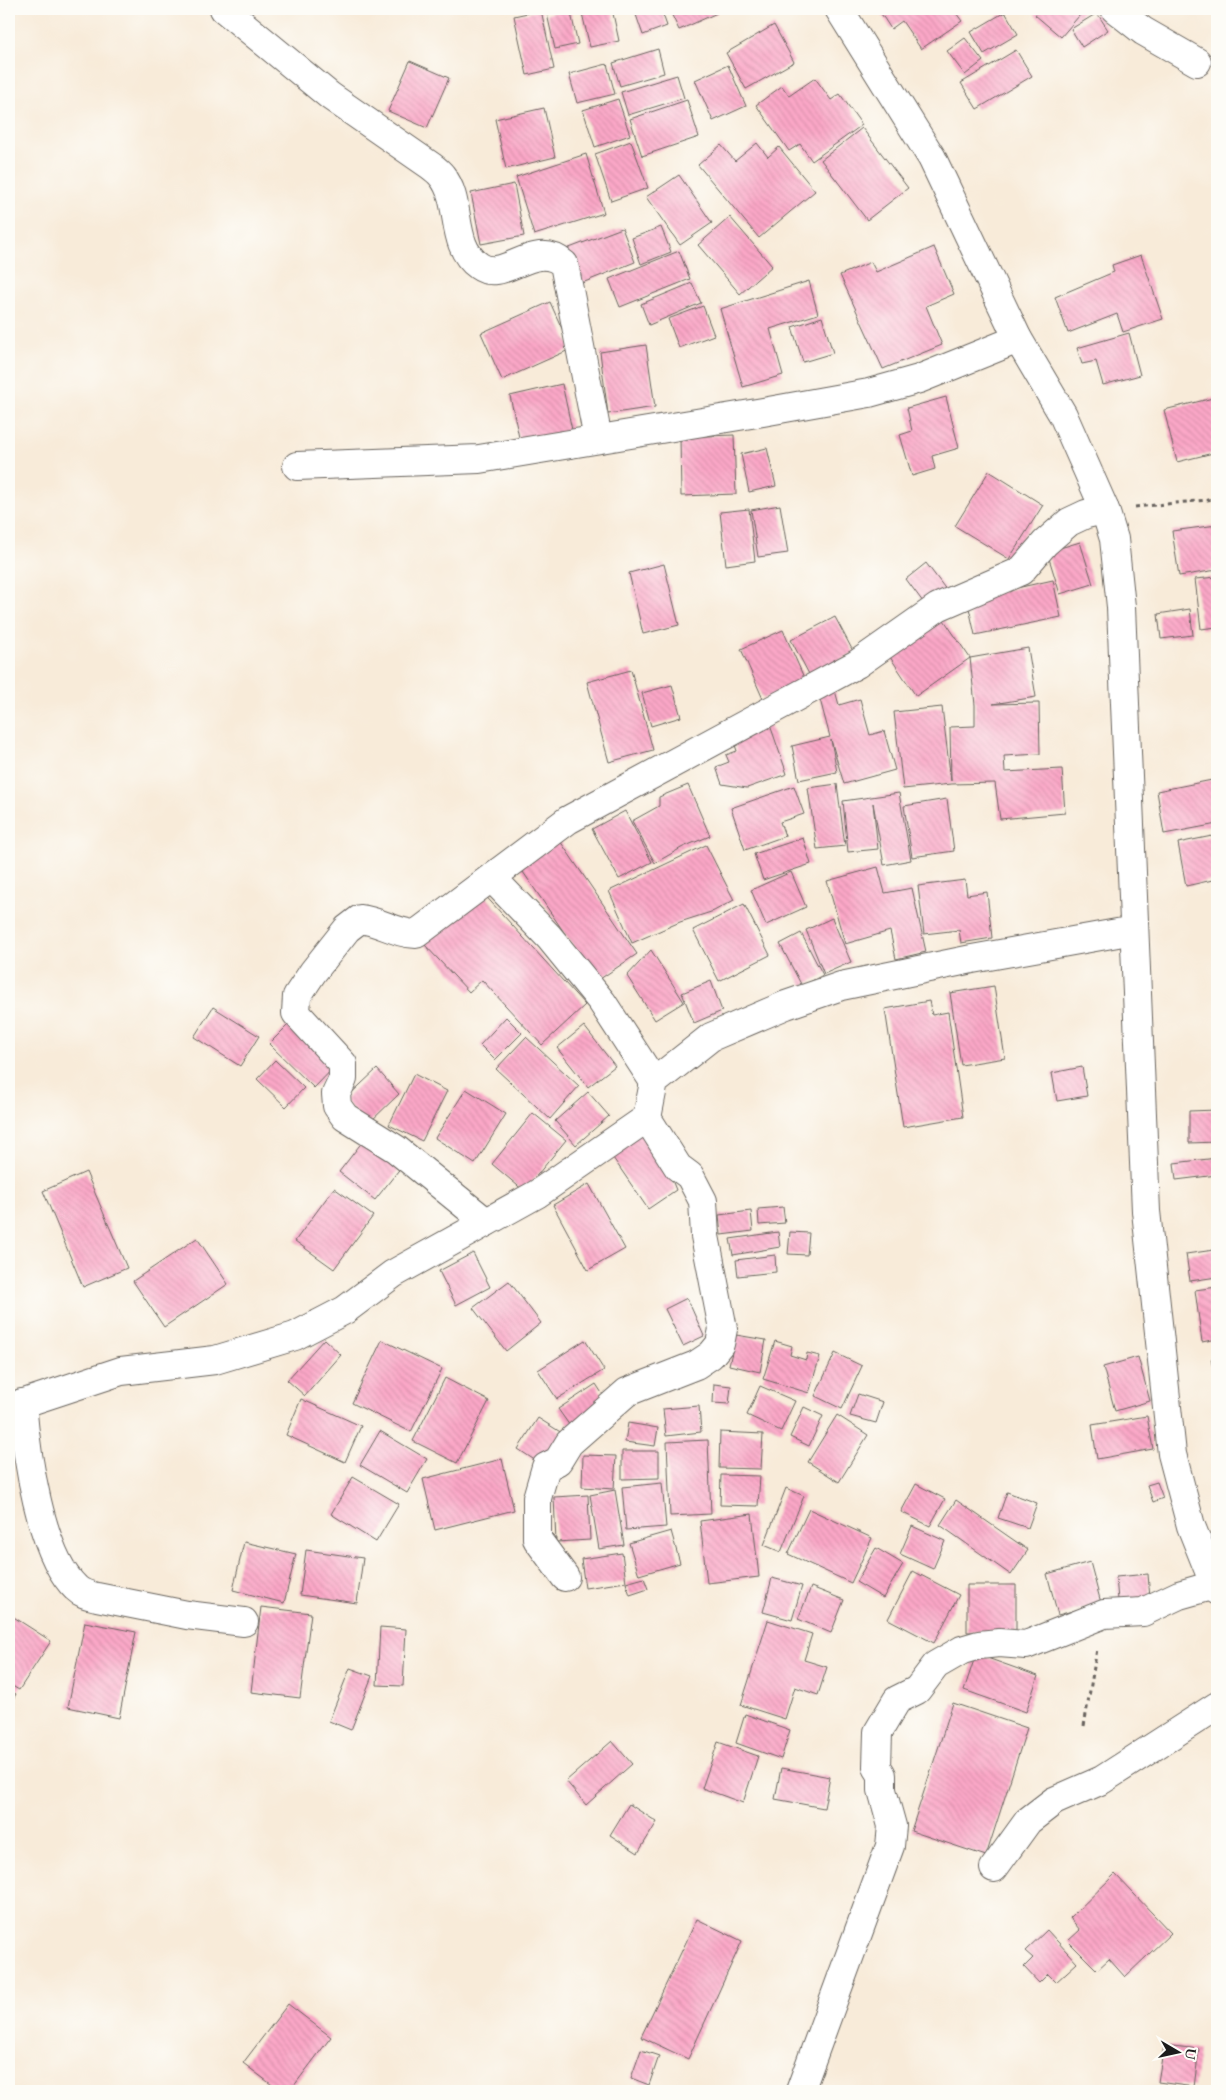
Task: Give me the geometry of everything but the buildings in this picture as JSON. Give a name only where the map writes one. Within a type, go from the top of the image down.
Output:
[{"type":"main road","points":[[224,9],[330,96],[431,166],[443,177],[451,198],[463,249],[469,258],[481,268],[494,271],[543,254],[555,256],[564,264],[598,439]]},
{"type":"main road","points":[[800,2091],[890,1846],[892,1826],[882,1790],[882,1775],[877,1766],[878,1732],[897,1700],[917,1690],[936,1665],[962,1650],[978,1645],[1000,1643],[1026,1645],[1104,1614],[1143,1612],[1179,1595],[1216,1588],[1191,1526],[1172,1454],[1146,1212],[1119,581],[1114,539],[1105,510],[1063,415],[1018,339],[932,158],[839,9]]},
{"type":"main road","points":[[1115,9],[1143,31],[1197,62]]},
{"type":"main road","points":[[297,466],[479,459],[869,392],[919,379],[1018,339]]},
{"type":"main road","points":[[486,1222],[396,1149],[345,1117],[337,1106],[336,1094],[343,1079],[344,1064],[296,1013],[297,996],[347,929],[360,919],[374,920],[405,934],[416,934],[568,820],[857,664],[938,607],[1022,571],[1046,543],[1069,522],[1086,514],[1105,510]]},
{"type":"main road","points":[[492,878],[549,937],[602,1002],[654,1082]]},
{"type":"main road","points":[[565,1577],[537,1539],[537,1498],[546,1467],[558,1461],[569,1443],[627,1392],[696,1365],[717,1350],[722,1337],[723,1328],[704,1236],[703,1201],[690,1176],[678,1167],[647,1118],[654,1082],[711,1036],[786,1005],[841,986],[972,959],[1134,930]]},
{"type":"main road","points":[[244,1622],[178,1614],[91,1596],[76,1588],[54,1553],[44,1527],[16,1406],[121,1371],[214,1360],[295,1336],[345,1310],[393,1274],[536,1194],[647,1118]]},
{"type":"main road","points":[[994,1868],[1028,1821],[1054,1801],[1102,1780],[1217,1706]]},
{"type":"path","points":[[1105,510],[1217,499]]},
{"type":"path","points":[[1084,1726],[1104,1614]]}]
